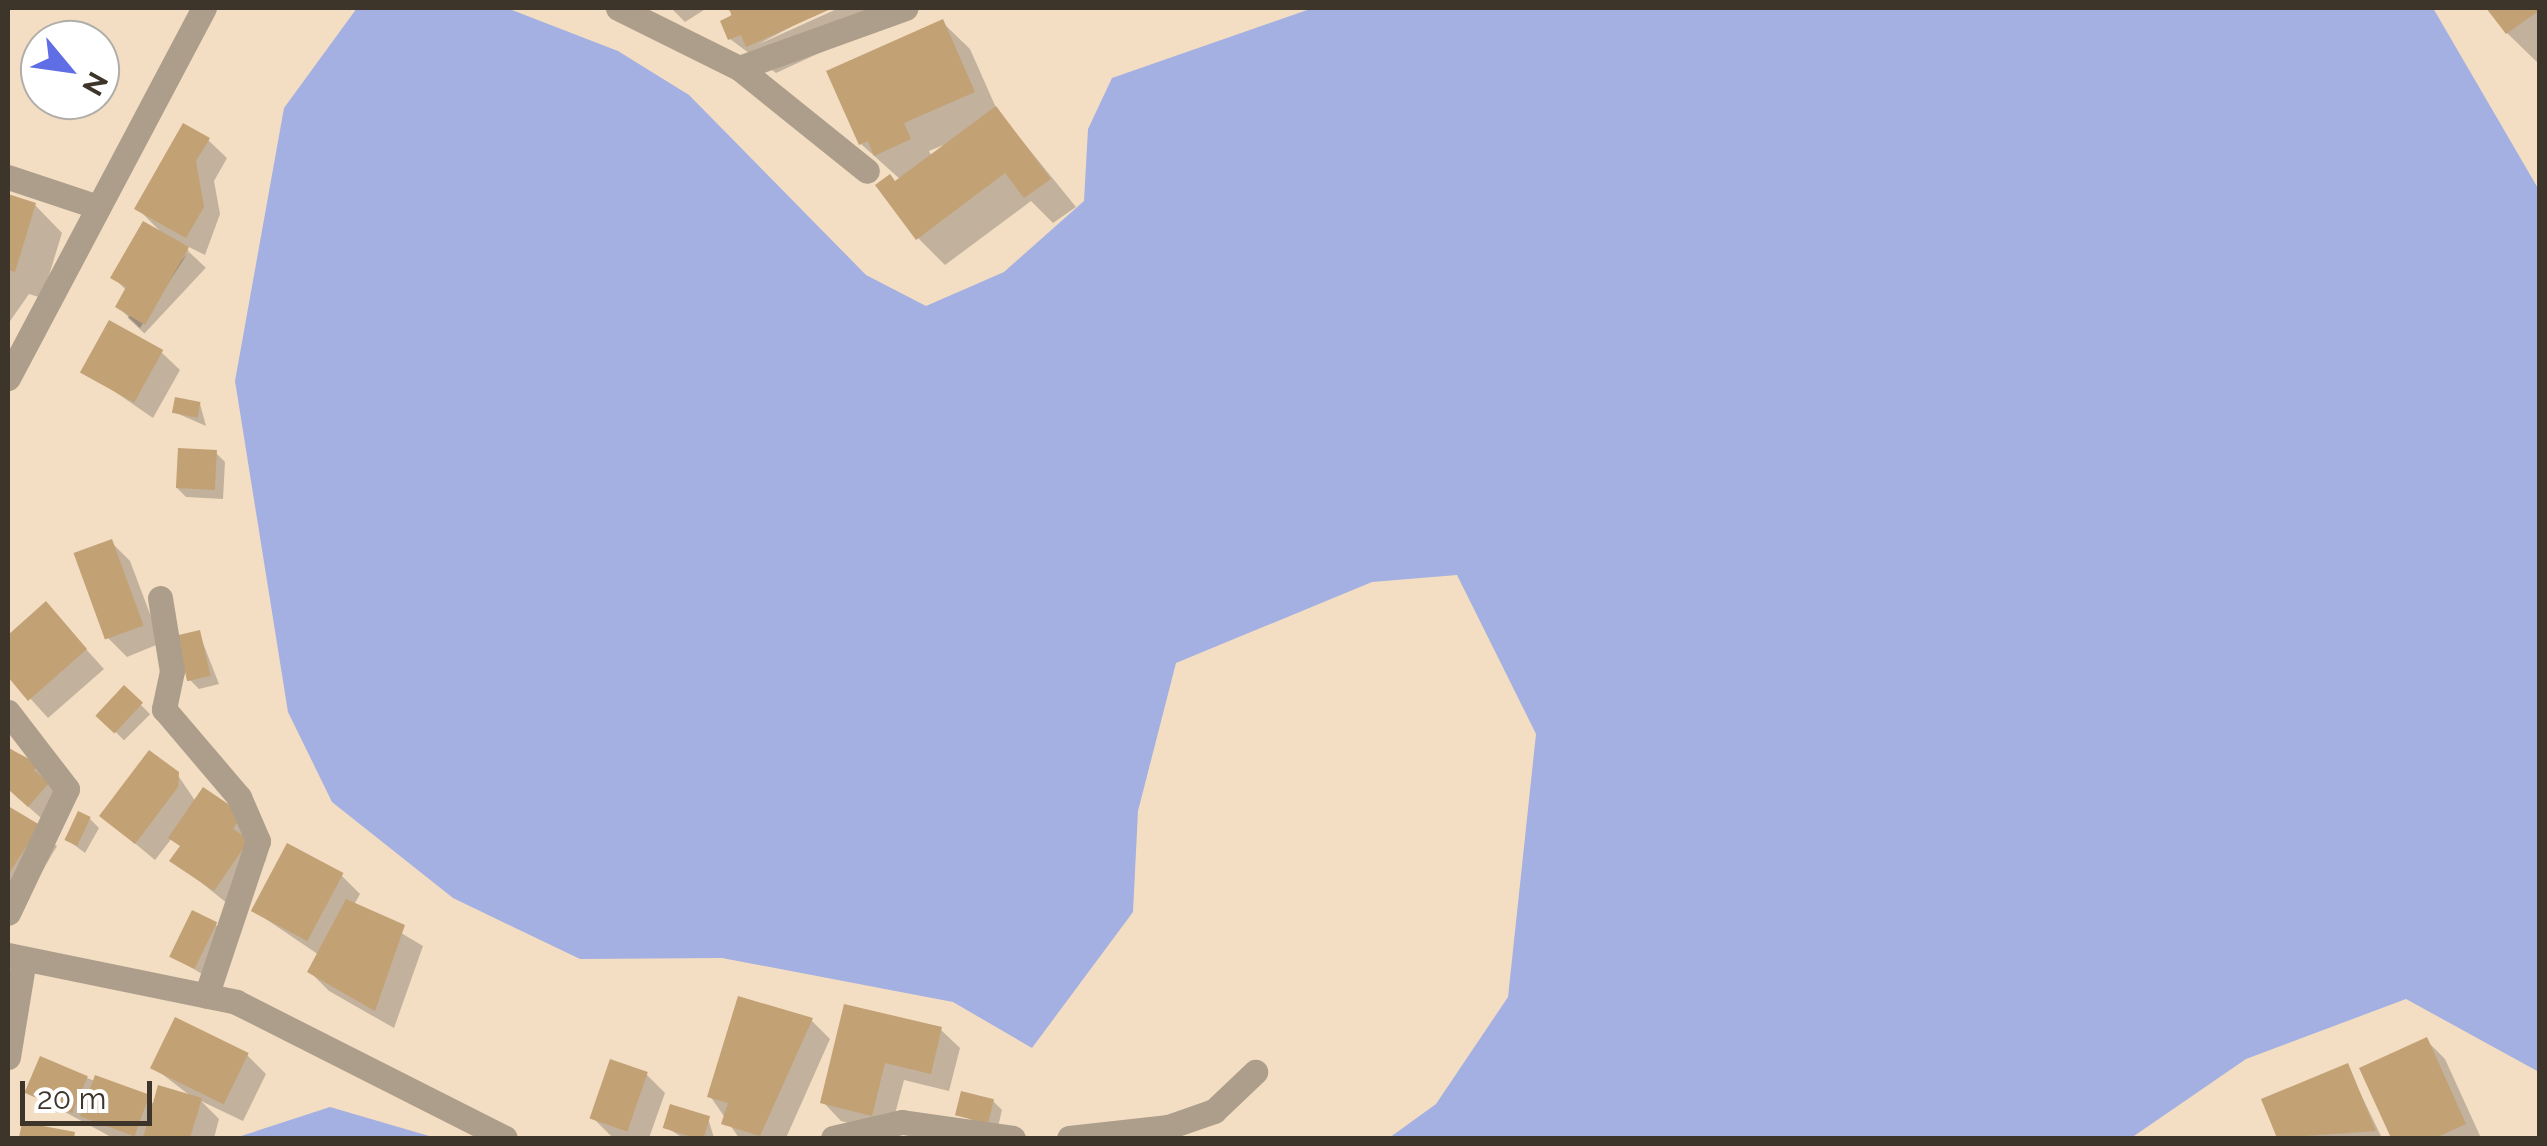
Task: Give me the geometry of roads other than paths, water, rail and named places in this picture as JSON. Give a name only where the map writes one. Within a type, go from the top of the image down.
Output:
[{"type":"street","points":[[618,8],[739,68],[867,171]]},
{"type":"street","points":[[739,68],[906,8]]},
{"type":"street","points":[[8,378],[196,10]]},
{"type":"street","points":[[8,177],[98,207]]},
{"type":"street","points":[[160,598],[172,671],[164,709],[239,797],[258,840],[206,996]]},
{"type":"street","points":[[8,712],[67,789],[8,913]]},
{"type":"street","points":[[8,1056],[16,957],[206,996],[266,1014],[505,1138]]},
{"type":"street","points":[[1069,1138],[1168,1127],[1214,1110],[1255,1072]]},
{"type":"street","points":[[833,1138],[902,1122],[1013,1138]]}]
